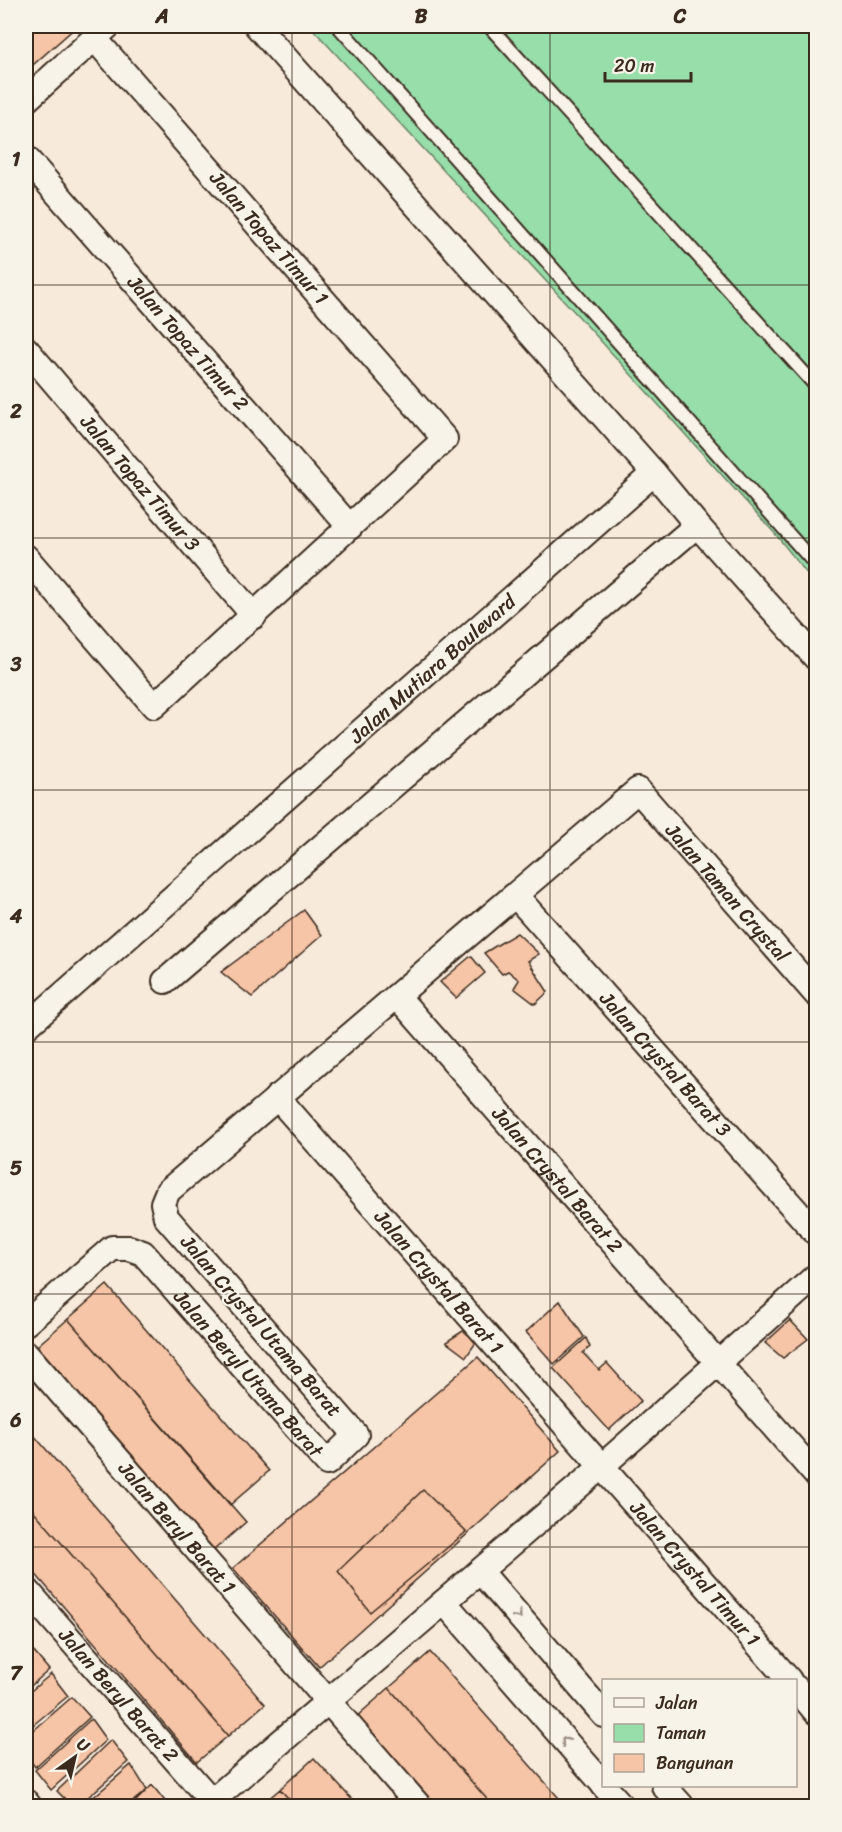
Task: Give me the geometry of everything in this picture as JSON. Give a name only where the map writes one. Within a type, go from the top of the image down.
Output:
[{"type":"street","points":[[257,26],[816,658]]},
{"type":"street","points":[[26,100],[101,32]]},
{"type":"street","name":"Jalan Topaz Timur 1","points":[[101,32],[445,439],[350,527]]},
{"type":"street","name":"Jalan Topaz Timur 2","points":[[26,158],[350,527]]},
{"type":"street","name":"Jalan Topaz Timur 3","points":[[26,349],[254,616]]},
{"type":"street","name":"Jalan Mutiara Boulevard","points":[[26,1027],[654,473]]},
{"type":"street","points":[[165,981],[697,525]]},
{"type":"street","points":[[26,557],[154,706],[350,527]]},
{"type":"street","name":"Jalan Taman Crystal","points":[[516,896],[638,790],[816,994]]},
{"type":"street","points":[[277,1097],[516,896]]},
{"type":"street","name":"Jalan Crystal Barat 3","points":[[516,896],[816,1233]]},
{"type":"street","name":"Jalan Crystal Barat 2","points":[[397,996],[816,1475]]},
{"type":"street","name":"Jalan Crystal Utama Barat","points":[[277,1097],[168,1191],[163,1203],[166,1217],[356,1435]]},
{"type":"street","name":"Jalan Crystal Barat 1","points":[[277,1097],[601,1467]]},
{"type":"street","name":"Jalan Beryl Utama Barat","points":[[26,1323],[112,1248],[129,1248],[143,1253],[327,1463],[356,1435]]},
{"type":"street","points":[[211,1805],[601,1467],[816,1276]]},
{"type":"street","name":"Jalan Beryl Barat 1","points":[[26,1353],[327,1703],[419,1806]]},
{"type":"street","name":"Jalan Crystal Timur 1","points":[[601,1467],[788,1679]]},
{"type":"street","points":[[480,1571],[602,1714]]},
{"type":"street","name":"Jalan Beryl Barat 2","points":[[26,1589],[211,1805]]},
{"type":"street","points":[[444,1602],[602,1783]]},
{"type":"street","points":[[797,1690],[816,1712]]},
{"type":"street","points":[[606,1787],[622,1806]]},
{"type":"street","points":[[666,1787],[682,1806]]},
{"type":"street","points":[[26,1802],[29,1806]]},
{"type":"lane","points":[[338,26],[816,565]]},
{"type":"lane","points":[[489,26],[816,386]]},
{"type":"green space","points":[[310,26],[816,26],[816,585],[777,536],[581,319]]},
{"type":"building","points":[[26,26],[77,26],[26,71]]},
{"type":"building","points":[[304,910],[322,935],[252,997],[221,972]]},
{"type":"building","points":[[517,933],[539,954],[528,961],[548,992],[535,1004],[514,988],[519,980],[508,971],[502,974],[484,953]]},
{"type":"building","points":[[471,956],[485,973],[456,998],[440,982]]},
{"type":"building","points":[[107,1285],[269,1471],[230,1505],[68,1319]]},
{"type":"building","points":[[560,1301],[584,1337],[554,1364],[526,1332]]},
{"type":"building","points":[[68,1319],[246,1522],[214,1550],[37,1346]]},
{"type":"building","points":[[790,1320],[808,1339],[783,1358],[765,1343]]},
{"type":"building","points":[[463,1331],[477,1341],[466,1357],[446,1342]]},
{"type":"building","points":[[586,1338],[590,1347],[583,1353],[599,1370],[607,1363],[641,1401],[609,1430],[553,1368]]},
{"type":"building","points":[[478,1357],[560,1451],[319,1667],[233,1568]]},
{"type":"building","points":[[26,1426],[265,1704],[228,1736],[26,1502]]},
{"type":"building","points":[[423,1490],[466,1532],[370,1612],[338,1571]]},
{"type":"building","points":[[26,1502],[228,1736],[197,1762],[26,1563]]},
{"type":"building","points":[[33,1651],[49,1670],[26,1690],[26,1657]]},
{"type":"building","points":[[430,1652],[566,1806],[493,1806],[389,1688]]},
{"type":"building","points":[[51,1674],[68,1696],[26,1731],[26,1695]]},
{"type":"building","points":[[389,1688],[493,1806],[435,1806],[356,1717]]},
{"type":"building","points":[[72,1697],[90,1717],[35,1767],[26,1755],[26,1737]]},
{"type":"building","points":[[91,1719],[106,1740],[51,1790],[35,1770]]},
{"type":"building","points":[[111,1740],[128,1762],[78,1806],[72,1806],[57,1791]]},
{"type":"building","points":[[314,1758],[358,1806],[295,1806],[280,1789]]},
{"type":"building","points":[[131,1765],[147,1790],[127,1806],[83,1806]]},
{"type":"building","points":[[152,1785],[169,1806],[131,1806]]},
{"type":"building","points":[[280,1789],[295,1806],[260,1806]]}]
